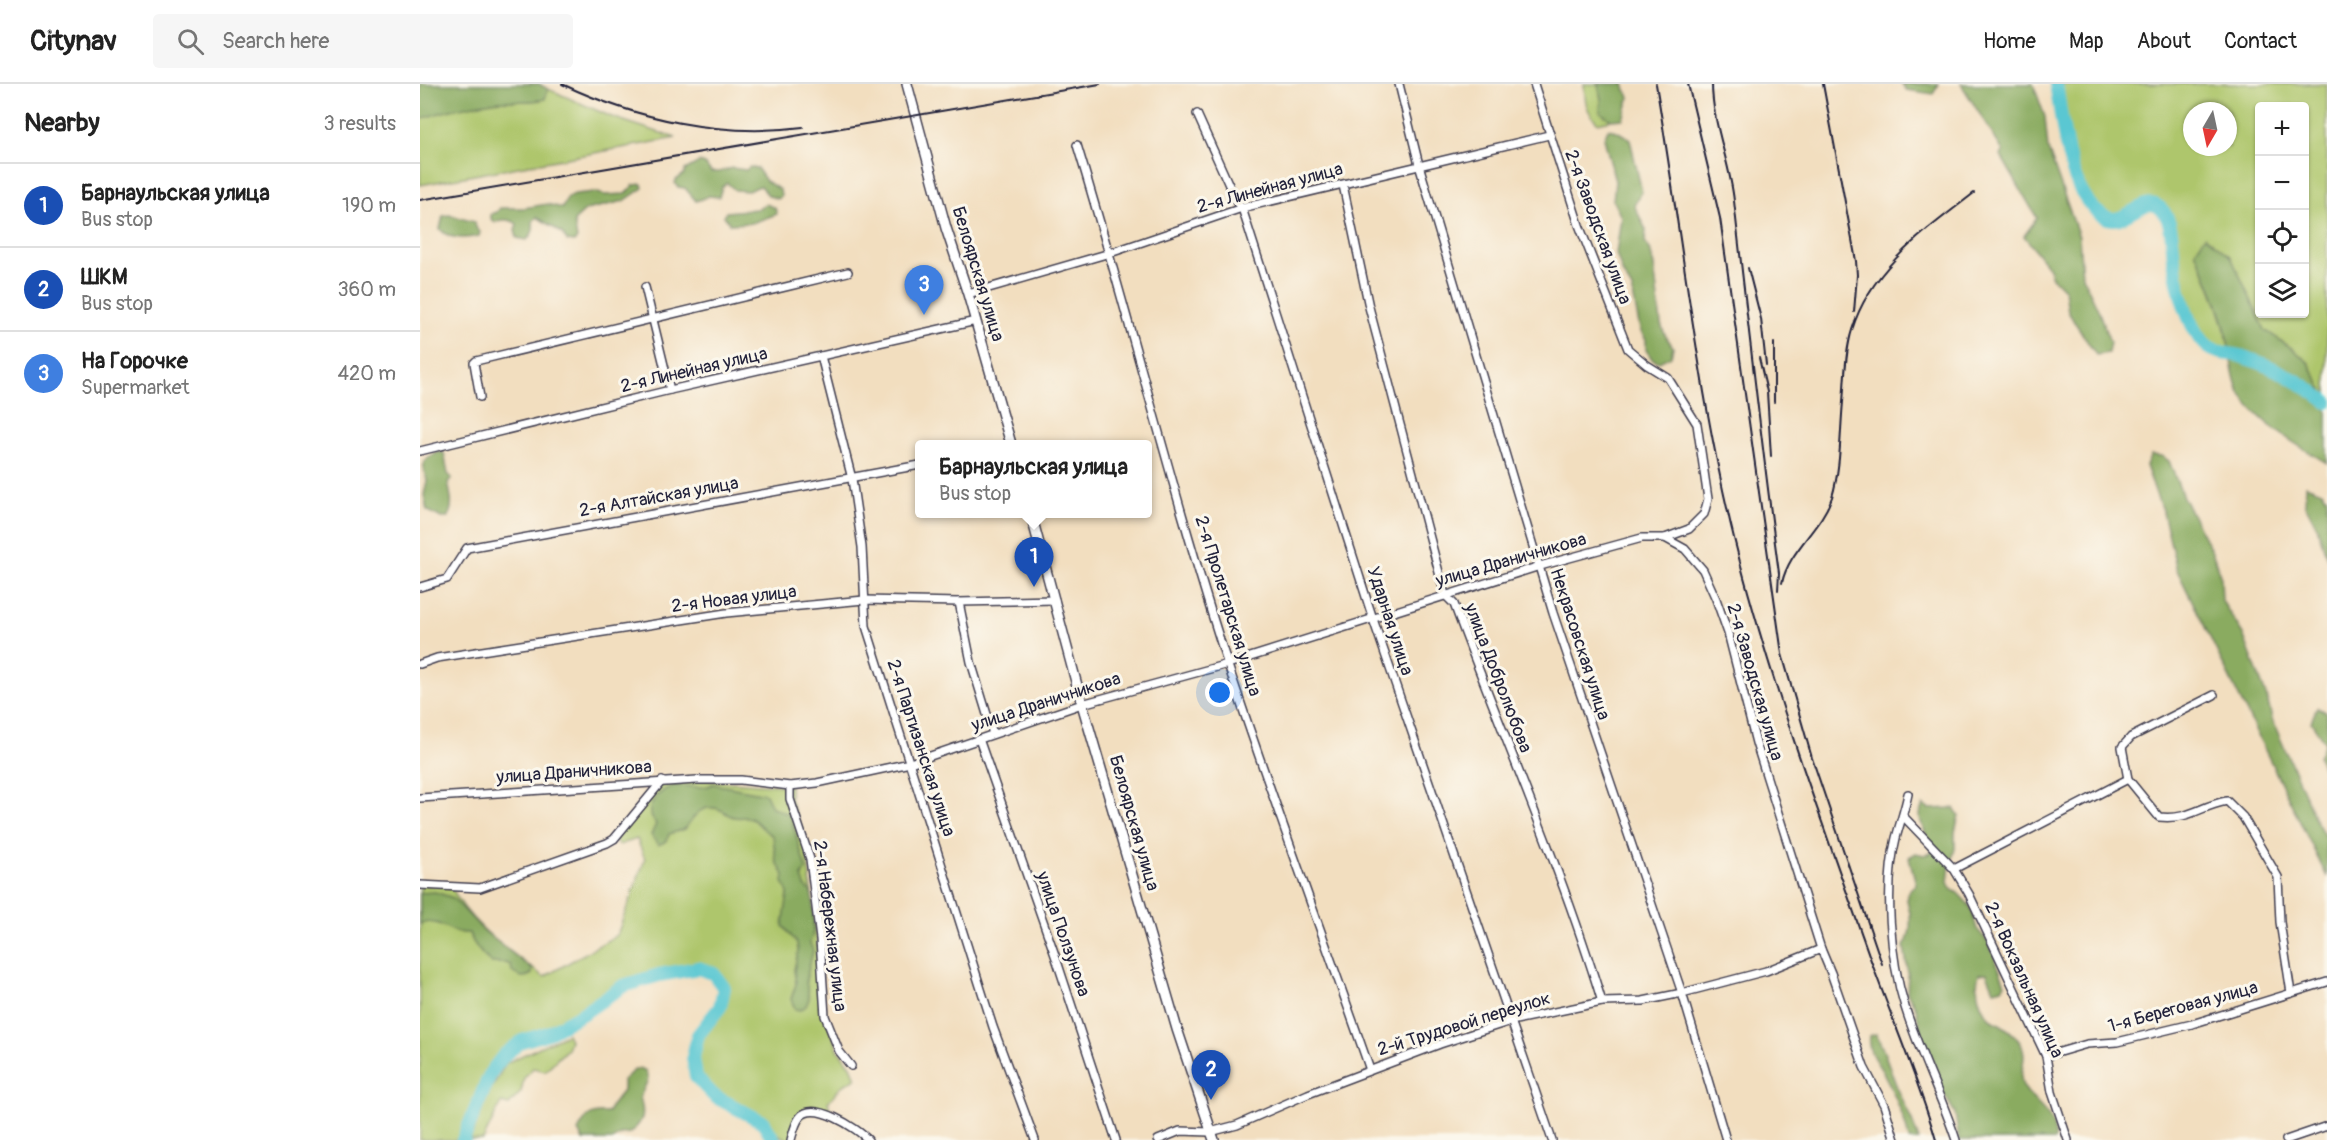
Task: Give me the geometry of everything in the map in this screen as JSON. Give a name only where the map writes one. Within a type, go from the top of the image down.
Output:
[{"type":"street","name":"Белоярская улица","points":[[907,84],[946,228],[968,294],[1010,440]]},
{"type":"street","name":"Некрасовская улица","points":[[1399,84],[1419,165],[1553,613],[1682,993],[1726,1140]]},
{"type":"street","name":"2-я Заводская улица","points":[[1534,84],[1579,225],[1628,349],[1647,365],[1668,378],[1697,424],[1708,499],[1704,514],[1689,529],[1665,538]]},
{"type":"street","name":"Ударная улица","points":[[1197,114],[1237,203],[1242,208],[1373,619],[1552,1140]]},
{"type":"street","name":"2-я Линейная улица","points":[[968,294],[1110,253],[1242,208],[1550,135]]},
{"type":"street","name":"2-я Пролетарская улица","points":[[1077,145],[1228,664],[1370,1070]]},
{"type":"street","name":"улица Добролюбова","points":[[1343,185],[1369,307],[1445,595],[1454,604],[1560,878],[1580,930],[1602,1002]]},
{"type":"street","points":[[480,397],[474,363],[476,361],[848,272]]},
{"type":"street","points":[[645,287],[670,390]]},
{"type":"street","name":"2-я Линейная улица","points":[[420,451],[670,390],[976,321]]},
{"type":"street","name":"2-я Партизанская улица","points":[[821,356],[852,479],[862,547],[866,626],[993,1027],[1035,1140]]},
{"type":"street","name":"2-я Алтайская улица","points":[[420,587],[447,579],[467,548],[915,466]]},
{"type":"street","name":"Белоярская улица","points":[[1031,518],[1082,704],[1177,1029],[1212,1136]]},
{"type":"street","name":"улица Драничникова","points":[[420,798],[662,781],[731,780],[790,786],[817,783],[910,763],[1082,704],[1228,664],[1540,566],[1642,538],[1665,538]]},
{"type":"street","name":"2-я Заводская улица","points":[[1665,538],[1685,549],[1703,570],[1720,610],[1760,754],[1821,949],[1864,1067],[1884,1105],[1895,1140]]},
{"type":"street","name":"2-я Новая улица","points":[[420,664],[437,658],[726,613],[864,600],[959,602],[1055,600]]},
{"type":"street","points":[[959,602],[971,662],[993,734]]},
{"type":"street","points":[[2214,695],[2131,737],[2122,747],[2128,779],[2159,817],[2187,816],[2227,801],[2243,817],[2278,877],[2280,922],[2291,993]]},
{"type":"street","name":"улица Ползунова","points":[[979,739],[1056,958],[1116,1140]]},
{"type":"street","points":[[1954,869],[2128,779]]},
{"type":"street","points":[[420,885],[480,888],[607,843],[614,839],[662,781]]},
{"type":"street","name":"2-я Набережная улица","points":[[790,786],[790,799],[810,859],[820,939],[825,1016],[839,1051],[851,1066]]},
{"type":"street","points":[[1908,794],[1896,839],[1892,867],[1890,929],[1896,972],[1905,1006],[1956,1140]]},
{"type":"street","name":"2-я Вокзальная улица","points":[[1903,816],[1954,869],[1969,894],[2046,1056],[2052,1092],[2068,1140]]},
{"type":"street","name":"2-й Трудовой переулок","points":[[1158,1140],[1180,1131],[1212,1136],[1370,1070],[1511,1021],[1602,1002],[1643,1001],[1682,993],[1766,971],[1821,949]]},
{"type":"street","name":"1-я Береговая улица","points":[[2046,1056],[2088,1044],[2117,1042],[2192,1024],[2327,982]]},
{"type":"street","points":[[791,1140],[800,1117],[809,1112],[827,1114],[860,1131],[868,1140]]},
{"type":"street","points":[[2286,1140],[2327,1126]]},
{"type":"green space","points":[[420,84],[546,88],[612,117],[676,138],[420,185]]},
{"type":"green space","points":[[420,84],[539,84],[548,89],[545,99],[499,101],[447,111],[420,120]]},
{"type":"green space","points":[[1584,84],[1598,84],[1601,99],[1600,111],[1611,120],[1598,123],[1590,114],[1586,105]]},
{"type":"green space","points":[[1598,84],[1624,84],[1629,98],[1623,119],[1611,120],[1600,112],[1601,99]]},
{"type":"green space","points":[[1902,84],[1939,84],[1933,94],[1906,90]]},
{"type":"green space","points":[[1961,84],[2033,84],[2045,117],[2048,149],[2079,237],[2082,276],[2110,342],[2108,353],[2096,355],[2068,312],[2065,290],[2051,276],[2050,269],[2024,236],[2037,218],[2001,156],[2003,151]]},
{"type":"green space","points":[[2056,84],[2327,84],[2327,398],[2309,363],[2265,330],[2259,318],[2309,318],[2309,102],[2255,102],[2255,311],[2251,303],[2195,251],[2225,328],[2231,355],[2209,348],[2197,334],[2179,288],[2172,238],[2167,220],[2160,209],[2153,205],[2146,205],[2115,220],[2106,218],[2093,209],[2083,195],[2075,177],[2064,137]]},
{"type":"green space","points":[[1608,129],[1617,131],[1630,139],[1642,192],[1634,205],[1646,230],[1645,243],[1650,249],[1654,266],[1661,324],[1673,347],[1671,356],[1659,362],[1652,359],[1646,350],[1646,340],[1640,330],[1632,289],[1623,274],[1616,254],[1621,217],[1613,201],[1615,181],[1604,138]]},
{"type":"green space","points":[[699,162],[705,164],[711,172],[732,168],[746,170],[750,167],[757,168],[766,181],[780,190],[781,196],[778,199],[769,196],[760,186],[748,191],[735,190],[727,183],[722,187],[719,197],[709,196],[696,201],[685,188],[678,187],[675,183],[685,170]]},
{"type":"green space","points":[[642,184],[643,188],[624,201],[586,210],[574,221],[577,239],[574,242],[567,241],[562,233],[537,217],[533,221],[531,236],[527,240],[517,238],[515,222],[501,220],[495,222],[491,219],[491,214],[500,208],[524,208],[547,204],[562,208],[568,197],[575,194],[594,192],[605,195],[625,194],[634,185]]},
{"type":"green space","points":[[766,204],[775,208],[777,214],[752,223],[730,224],[724,216],[726,212],[757,209]]},
{"type":"green space","points":[[449,215],[475,222],[480,232],[479,236],[458,238],[444,233],[440,229],[443,216]]},
{"type":"green space","points":[[2205,236],[2231,257],[2255,309],[2255,318],[2259,318],[2265,330],[2309,363],[2327,398],[2327,463],[2291,441],[2255,413],[2239,391],[2222,318],[2195,251]]},
{"type":"green space","points":[[439,452],[444,453],[448,474],[452,478],[448,482],[451,504],[447,518],[441,518],[427,510],[424,495],[427,480],[424,462]]},
{"type":"green space","points":[[2151,455],[2162,456],[2169,461],[2183,497],[2213,554],[2221,578],[2222,601],[2243,634],[2267,698],[2272,719],[2316,821],[2326,838],[2327,877],[2177,570],[2164,516],[2146,466]]},
{"type":"green space","points":[[2306,485],[2322,491],[2327,498],[2327,558],[2317,527],[2305,504]]},
{"type":"green space","points":[[2317,707],[2327,713],[2327,778],[2318,756],[2325,743],[2311,722]]},
{"type":"green space","points":[[703,780],[790,786],[790,799],[806,842],[825,1016],[839,1051],[851,1066],[856,1078],[842,1086],[828,1102],[831,1112],[804,1116],[797,1124],[791,1140],[776,1133],[704,1086],[694,1065],[694,1052],[698,1036],[714,1014],[724,988],[713,973],[698,968],[659,975],[623,986],[585,1012],[548,1033],[522,1041],[504,1055],[491,1072],[463,1140],[420,1140],[420,885],[451,886],[459,900],[480,925],[504,947],[544,977],[617,935],[645,859],[637,839],[619,845],[614,839],[662,781]]},
{"type":"green space","points":[[713,784],[766,794],[772,807],[790,815],[806,869],[802,876],[805,886],[811,892],[813,902],[813,932],[810,943],[813,951],[806,980],[809,999],[806,1006],[800,1010],[795,1009],[791,999],[796,984],[794,970],[798,951],[797,943],[783,926],[788,893],[783,882],[784,875],[776,861],[773,836],[750,818],[733,817],[716,808],[700,811],[685,829],[669,834],[667,841],[658,845],[651,835],[656,824],[650,807],[662,792],[675,786],[704,787]]},
{"type":"green space","points":[[1923,805],[1929,809],[1954,808],[1959,815],[1948,882],[1951,889],[1970,906],[1977,929],[1989,943],[2005,984],[2002,988],[1994,990],[1987,973],[1979,974],[1977,986],[1979,1000],[1989,1017],[2014,1034],[2023,1048],[2022,1083],[2049,1117],[2055,1140],[1959,1140],[1955,1113],[1941,1089],[1938,1072],[1921,1034],[1916,1008],[1907,993],[1908,974],[1904,946],[1909,935],[1910,914],[1907,894],[1916,884],[1909,857],[1916,853],[1924,855],[1932,853],[1921,823],[1920,811]]},
{"type":"green space","points":[[435,892],[453,898],[483,930],[532,969],[532,974],[519,976],[512,972],[511,965],[492,963],[478,950],[469,933],[456,932],[433,923],[420,924],[420,893]]},
{"type":"green space","points":[[567,1034],[570,1040],[567,1049],[545,1071],[533,1068],[524,1078],[521,1092],[509,1105],[501,1103],[483,1140],[470,1140],[490,1091],[506,1063]]},
{"type":"green space","points":[[1876,1034],[1919,1140],[1909,1140],[1897,1101],[1871,1053],[1869,1036]]},
{"type":"green space","points":[[640,1068],[646,1071],[648,1080],[640,1097],[643,1113],[638,1125],[630,1133],[621,1134],[612,1140],[583,1140],[578,1131],[583,1122],[593,1114],[608,1113],[623,1091],[623,1080]]},
{"type":"waterway","points":[[2056,84],[2069,157],[2082,193],[2092,207],[2105,217],[2113,219],[2121,218],[2150,204],[2156,205],[2163,211],[2170,228],[2181,294],[2189,319],[2201,339],[2208,347],[2216,351],[2243,357],[2277,370],[2327,402]]},
{"type":"waterway","points":[[463,1140],[491,1072],[504,1055],[522,1041],[548,1033],[585,1012],[623,986],[659,975],[698,968],[713,973],[724,988],[720,1007],[698,1035],[693,1057],[696,1077],[714,1096],[763,1122],[774,1140]]},
{"type":"railway","points":[[562,84],[619,107],[679,123],[741,130],[803,127]]},
{"type":"railway","points":[[420,200],[1100,84]]},
{"type":"railway","points":[[1656,84],[1704,393],[1744,577],[1805,774],[1936,1140]]},
{"type":"railway","points":[[1688,84],[1720,218],[1782,654],[1812,758],[1882,964]]},
{"type":"railway","points":[[1712,84],[1715,113],[1734,201],[1779,573],[1778,590]]},
{"type":"railway","points":[[1823,84],[1856,261],[1854,312]]},
{"type":"railway","points":[[1782,583],[1791,560],[1821,519],[1832,497],[1839,462],[1848,347],[1861,308],[1872,288],[1902,252],[1974,193]]},
{"type":"railway","points":[[1748,268],[1761,319],[1766,365]]},
{"type":"railway","points":[[1774,343],[1774,402]]},
{"type":"railway","points":[[1759,358],[1767,392],[1771,456]]},
{"type":"place","name":"На Горочке","points":[[924,315]]},
{"type":"place","name":"Барнаульская улица","points":[[1034,587]]},
{"type":"place","name":"ШКМ","points":[[1211,1100]]}]
